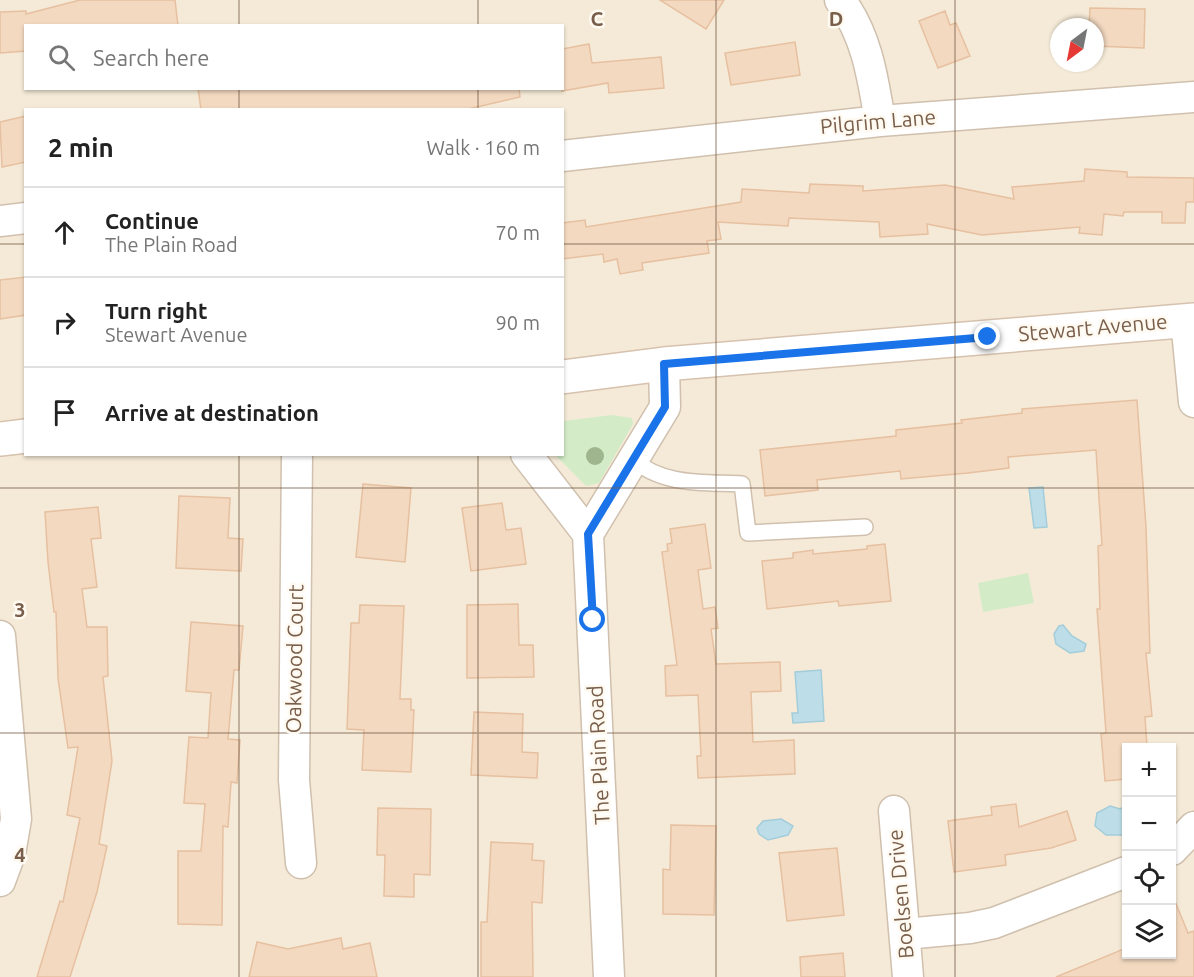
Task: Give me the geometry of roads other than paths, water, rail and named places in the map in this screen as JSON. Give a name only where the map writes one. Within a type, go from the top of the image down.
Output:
[{"type":"street","points":[[840,0],[854,18],[868,59],[880,122]]},
{"type":"street","name":"Pilgrim Lane","points":[[564,156],[880,122],[1194,97]]},
{"type":"street","points":[[0,221],[24,219]]},
{"type":"street","points":[[1190,320],[1194,402]]},
{"type":"street","name":"Stewart Avenue","points":[[564,377],[664,364],[1190,320]]},
{"type":"street","points":[[528,456],[588,534],[665,407],[664,364]]},
{"type":"street","points":[[0,438],[24,436]]},
{"type":"street","name":"Oakwood Court","points":[[297,456],[294,780],[301,863]]},
{"type":"street","name":"The Plain Road","points":[[588,534],[609,977]]},
{"type":"street","points":[[0,636],[5,742],[16,819],[10,854],[0,881]]},
{"type":"street","name":"Boelsen Drive","points":[[894,811],[908,977]]},
{"type":"street","points":[[1176,846],[1194,828]]},
{"type":"street","points":[[905,934],[970,928],[994,923],[1122,874]]},
{"type":"lane","points":[[633,459],[649,471],[668,478],[742,484],[748,533],[865,527]]},
{"type":"water","points":[[1043,487],[1047,527],[1034,528],[1029,488]]},
{"type":"water","points":[[1063,625],[1072,636],[1086,644],[1084,651],[1070,653],[1056,644],[1054,634],[1059,626]]},
{"type":"water","points":[[821,670],[824,721],[793,723],[792,713],[798,713],[795,672]]},
{"type":"water","points":[[1110,806],[1122,808],[1122,835],[1106,835],[1095,826],[1097,813]]},
{"type":"water","points":[[781,819],[793,826],[788,835],[768,840],[759,834],[757,828],[763,821]]}]
